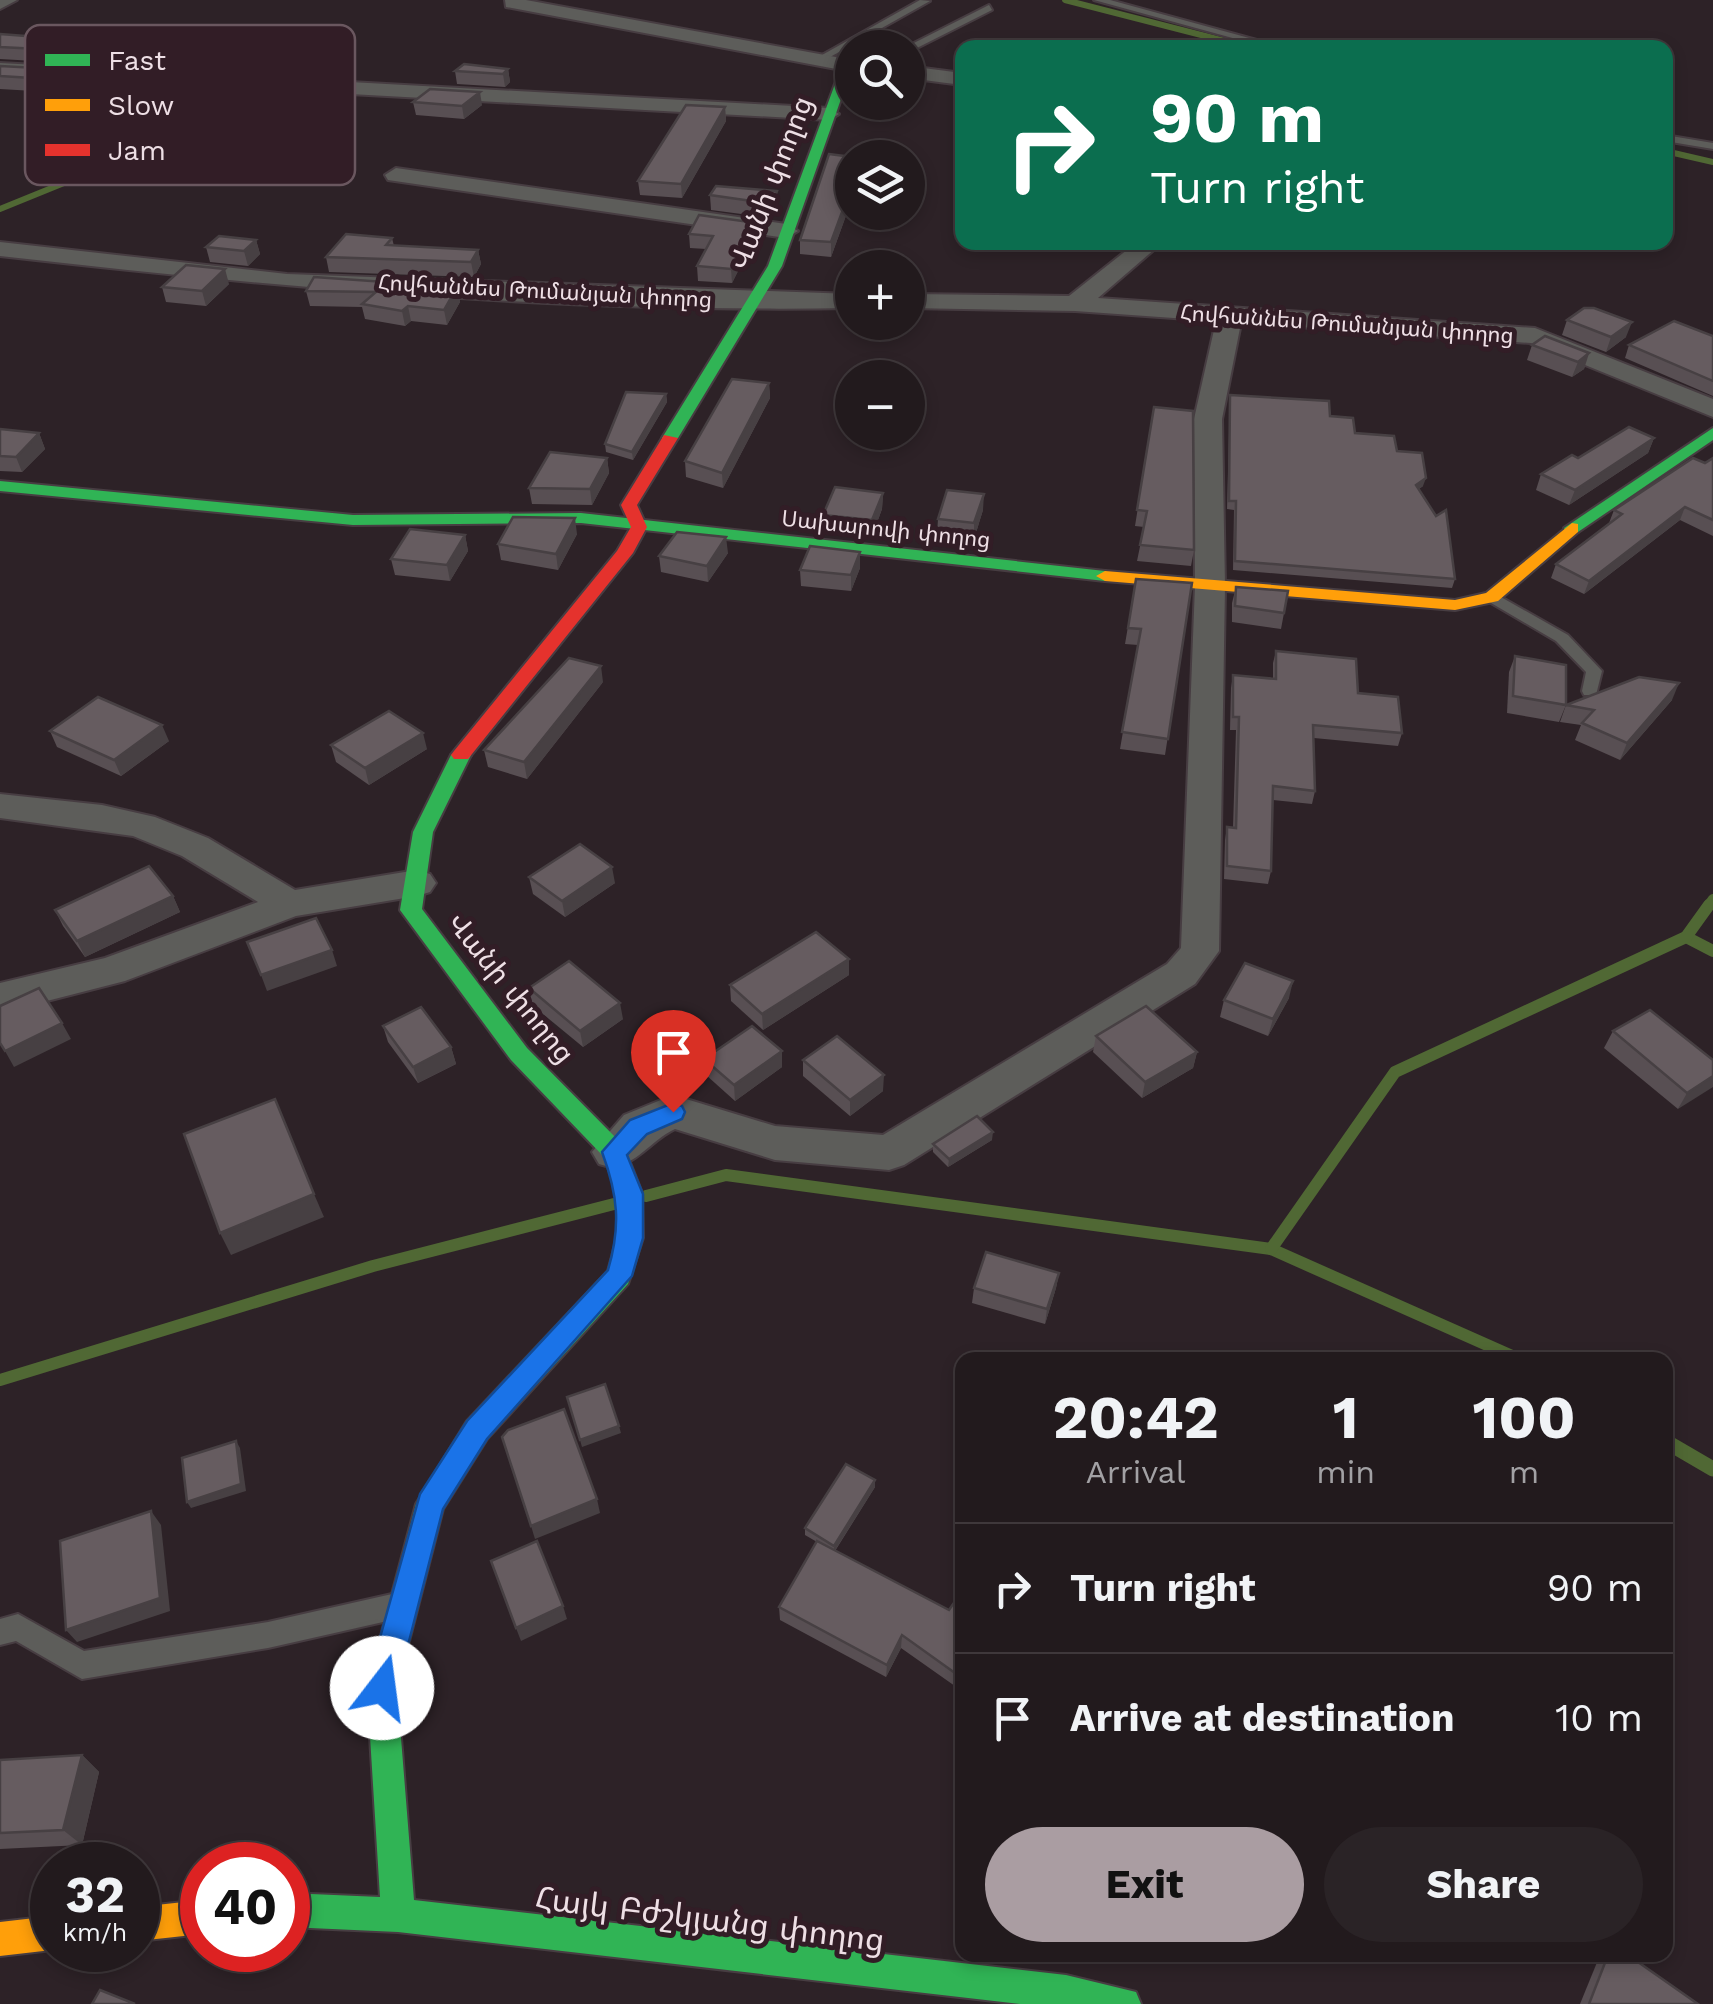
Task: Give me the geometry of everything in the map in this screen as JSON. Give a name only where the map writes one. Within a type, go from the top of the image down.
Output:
[{"type":"street","points":[[0,4],[8,0]]},
{"type":"street","points":[[507,1],[835,62]]},
{"type":"street","points":[[0,69],[25,70]]},
{"type":"street","points":[[925,74],[955,78]]},
{"type":"street","points":[[355,88],[829,114]]},
{"type":"street","name":"Վանի փողոց","points":[[398,1916],[382,1688],[430,1504],[477,1430],[619,1276],[630,1238],[630,1194],[614,1152],[519,1054],[411,910],[423,832],[464,750],[624,552],[639,528],[629,505],[756,302],[835,100]]},
{"type":"street","points":[[396,175],[786,231]]},
{"type":"street","name":"Հովհաննես Թումանյան փողոց","points":[[0,249],[287,281],[756,302],[835,301]]},
{"type":"street","points":[[1075,304],[1142,250]]},
{"type":"street","name":"Հովհաննես Թումանյան փողոց","points":[[925,301],[1075,304],[1229,318],[1534,336],[1713,410]]},
{"type":"street","points":[[614,1152],[638,1127],[673,1112],[775,1143],[889,1153],[1181,974],[1200,951],[1210,586],[1208,419],[1229,318]]},
{"type":"street","points":[[1492,597],[1593,512],[1713,434]]},
{"type":"street","name":"Սախարովի փողոց","points":[[0,486],[190,508],[384,521],[602,517],[639,528],[1210,586],[1455,605],[1492,597]]},
{"type":"street","points":[[0,806],[92,816],[160,831],[227,864],[290,904]]},
{"type":"street","points":[[0,998],[74,984],[174,953],[290,904],[418,883]]},
{"type":"street","name":"Հայկ Բժշկյանց փողոց","points":[[310,1911],[398,1916],[1066,1992],[1124,2004]]},
{"type":"street","points":[[0,1939],[30,1936]]},
{"type":"lane","points":[[1099,0],[1252,40]]},
{"type":"lane","points":[[820,59],[926,1]]},
{"type":"lane","points":[[925,40],[989,8]]},
{"type":"lane","points":[[1673,139],[1713,146]]},
{"type":"lane","points":[[1492,597],[1582,655],[1594,671],[1590,691]]},
{"type":"lane","points":[[0,1632],[18,1628],[82,1666],[268,1635],[404,1604]]},
{"type":"building","points":[[0,34],[25,36],[25,48],[0,47]]},
{"type":"building","points":[[464,64],[508,69],[503,74],[455,71]]},
{"type":"building","points":[[0,66],[25,67],[25,78],[0,76]]},
{"type":"building","points":[[430,89],[480,92],[462,106],[413,102]]},
{"type":"building","points":[[686,105],[725,107],[681,184],[638,181]]},
{"type":"building","points":[[829,154],[835,155],[835,230],[831,242],[800,240]]},
{"type":"building","points":[[716,186],[777,191],[772,204],[710,195]]},
{"type":"building","points":[[699,215],[764,224],[759,237],[747,236],[731,269],[697,266],[713,236],[689,234]]},
{"type":"building","points":[[346,234],[392,238],[386,245],[478,250],[471,262],[326,257]]},
{"type":"building","points":[[219,236],[256,240],[244,251],[206,247]]},
{"type":"building","points":[[186,265],[225,269],[202,291],[162,287]]},
{"type":"building","points":[[314,277],[457,287],[444,310],[408,306],[402,311],[362,304],[376,292],[306,291]]},
{"type":"building","points":[[1584,308],[1632,322],[1611,337],[1567,320]]},
{"type":"building","points":[[1674,321],[1713,336],[1713,381],[1629,345]]},
{"type":"building","points":[[1545,336],[1589,353],[1578,362],[1532,345]]},
{"type":"building","points":[[732,379],[769,383],[722,473],[685,461]]},
{"type":"building","points":[[626,392],[666,394],[632,452],[605,444]]},
{"type":"building","points":[[1230,395],[1329,401],[1330,416],[1353,418],[1355,433],[1394,436],[1397,451],[1422,453],[1426,478],[1416,485],[1436,516],[1446,510],[1455,579],[1235,561],[1236,501],[1229,501]]},
{"type":"building","points":[[1154,407],[1193,411],[1194,550],[1140,545],[1147,511],[1137,510]]},
{"type":"building","points":[[1629,427],[1654,438],[1575,490],[1541,474],[1572,455],[1578,458]]},
{"type":"building","points":[[0,429],[39,433],[16,457],[0,456]]},
{"type":"building","points":[[550,452],[607,458],[590,489],[529,488]]},
{"type":"building","points":[[1693,458],[1705,463],[1713,458],[1713,520],[1685,507],[1589,581],[1556,564],[1622,514],[1614,510]]},
{"type":"building","points":[[835,487],[883,493],[872,520],[823,515]]},
{"type":"building","points":[[947,490],[984,494],[974,523],[938,519]]},
{"type":"building","points":[[513,517],[575,518],[556,554],[498,544]]},
{"type":"building","points":[[410,529],[465,535],[447,565],[391,559]]},
{"type":"building","points":[[677,532],[726,537],[707,566],[659,556]]},
{"type":"building","points":[[810,546],[860,552],[851,575],[800,570]]},
{"type":"building","points":[[1136,579],[1192,583],[1168,739],[1122,732],[1141,629],[1128,628]]},
{"type":"building","points":[[1236,587],[1288,591],[1284,613],[1235,606]]},
{"type":"building","points":[[1276,651],[1356,659],[1358,693],[1398,697],[1402,733],[1313,725],[1315,791],[1273,786],[1271,871],[1227,866],[1227,827],[1236,828],[1239,717],[1233,717],[1233,675],[1276,679]]},
{"type":"building","points":[[1515,656],[1566,665],[1566,705],[1513,696]]},
{"type":"building","points":[[569,658],[601,666],[524,762],[484,750]]},
{"type":"building","points":[[1639,677],[1679,683],[1627,743],[1582,723],[1594,710],[1566,705]]},
{"type":"building","points":[[98,697],[162,725],[114,760],[50,731]]},
{"type":"building","points":[[389,711],[423,733],[365,768],[331,745]]},
{"type":"building","points":[[580,844],[612,867],[562,901],[529,877]]},
{"type":"building","points":[[149,866],[173,896],[77,941],[55,910]]},
{"type":"building","points":[[316,918],[332,950],[261,975],[247,942]]},
{"type":"building","points":[[816,932],[849,959],[762,1014],[730,985]]},
{"type":"building","points":[[569,961],[620,1003],[580,1031],[529,988]]},
{"type":"building","points":[[1245,963],[1293,981],[1273,1019],[1224,1000]]},
{"type":"building","points":[[39,988],[62,1023],[5,1051],[0,1043],[0,1006]]},
{"type":"building","points":[[1146,1006],[1197,1052],[1145,1082],[1096,1036]]},
{"type":"building","points":[[421,1007],[451,1047],[413,1067],[383,1026]]},
{"type":"building","points":[[1650,1010],[1713,1060],[1713,1076],[1687,1093],[1613,1031]]},
{"type":"building","points":[[752,1026],[782,1051],[734,1085],[704,1059]]},
{"type":"building","points":[[837,1036],[884,1075],[850,1100],[803,1060]]},
{"type":"building","points":[[275,1099],[314,1194],[220,1233],[184,1134]]},
{"type":"building","points":[[977,1116],[993,1132],[949,1159],[933,1144]]},
{"type":"building","points":[[986,1252],[1059,1273],[1047,1309],[974,1288]]},
{"type":"building","points":[[605,1384],[619,1426],[580,1440],[567,1397]]},
{"type":"building","points":[[564,1409],[597,1499],[531,1526],[502,1437],[508,1430]]},
{"type":"building","points":[[236,1441],[241,1484],[187,1502],[182,1458]]},
{"type":"building","points":[[846,1464],[875,1480],[834,1546],[805,1528]]},
{"type":"building","points":[[151,1511],[160,1598],[66,1630],[60,1541]]},
{"type":"building","points":[[537,1541],[563,1606],[516,1628],[491,1561]]},
{"type":"building","points":[[817,1541],[949,1610],[955,1601],[955,1673],[902,1635],[887,1665],[779,1607]]},
{"type":"building","points":[[82,1755],[63,1830],[0,1833],[0,1760]]},
{"type":"building","points":[[1605,1962],[1638,1962],[1698,2004],[1589,2004]]},
{"type":"building","points":[[100,1990],[135,2004],[92,2004]]},
{"type":"waterway","points":[[1065,0],[1221,40]]},
{"type":"waterway","points":[[1673,153],[1713,162]]},
{"type":"waterway","points":[[0,209],[59,185]]},
{"type":"waterway","points":[[1707,907],[1713,899]]},
{"type":"waterway","points":[[1686,937],[1709,905]]},
{"type":"waterway","points":[[1271,1249],[1395,1072],[1686,937]]},
{"type":"waterway","points":[[1686,937],[1713,951]]},
{"type":"waterway","points":[[646,1196],[726,1175],[1271,1249]]},
{"type":"waterway","points":[[0,1380],[373,1266],[614,1204]]},
{"type":"waterway","points":[[1271,1249],[1503,1352]]},
{"type":"waterway","points":[[1673,1446],[1713,1469]]},
{"type":"traffic: fast","points":[[670,438],[775,266],[835,101]]},
{"type":"traffic: fast","points":[[1572,528],[1713,433]]},
{"type":"traffic: fast","points":[[0,486],[353,520],[581,518],[1105,576]]},
{"type":"traffic: fast","points":[[398,1915],[382,1688],[430,1504],[477,1430],[619,1276],[630,1238],[630,1193],[614,1152],[519,1054],[411,910],[423,832],[461,755]]},
{"type":"traffic: fast","points":[[310,1911],[398,1915],[1066,1992],[1124,2004]]},
{"type":"traffic: slow","points":[[1105,576],[1455,605],[1492,597],[1572,528]]},
{"type":"traffic: slow","points":[[160,1922],[180,1919]]},
{"type":"traffic: slow","points":[[0,1939],[30,1936]]},
{"type":"traffic: jam","points":[[461,755],[624,553],[639,527],[629,505],[670,438]]},
{"type":"route","points":[[382,1688],[430,1504],[477,1430],[530,1369],[586,1317],[619,1276],[630,1238],[630,1194],[614,1152],[638,1127],[673,1112]]}]
